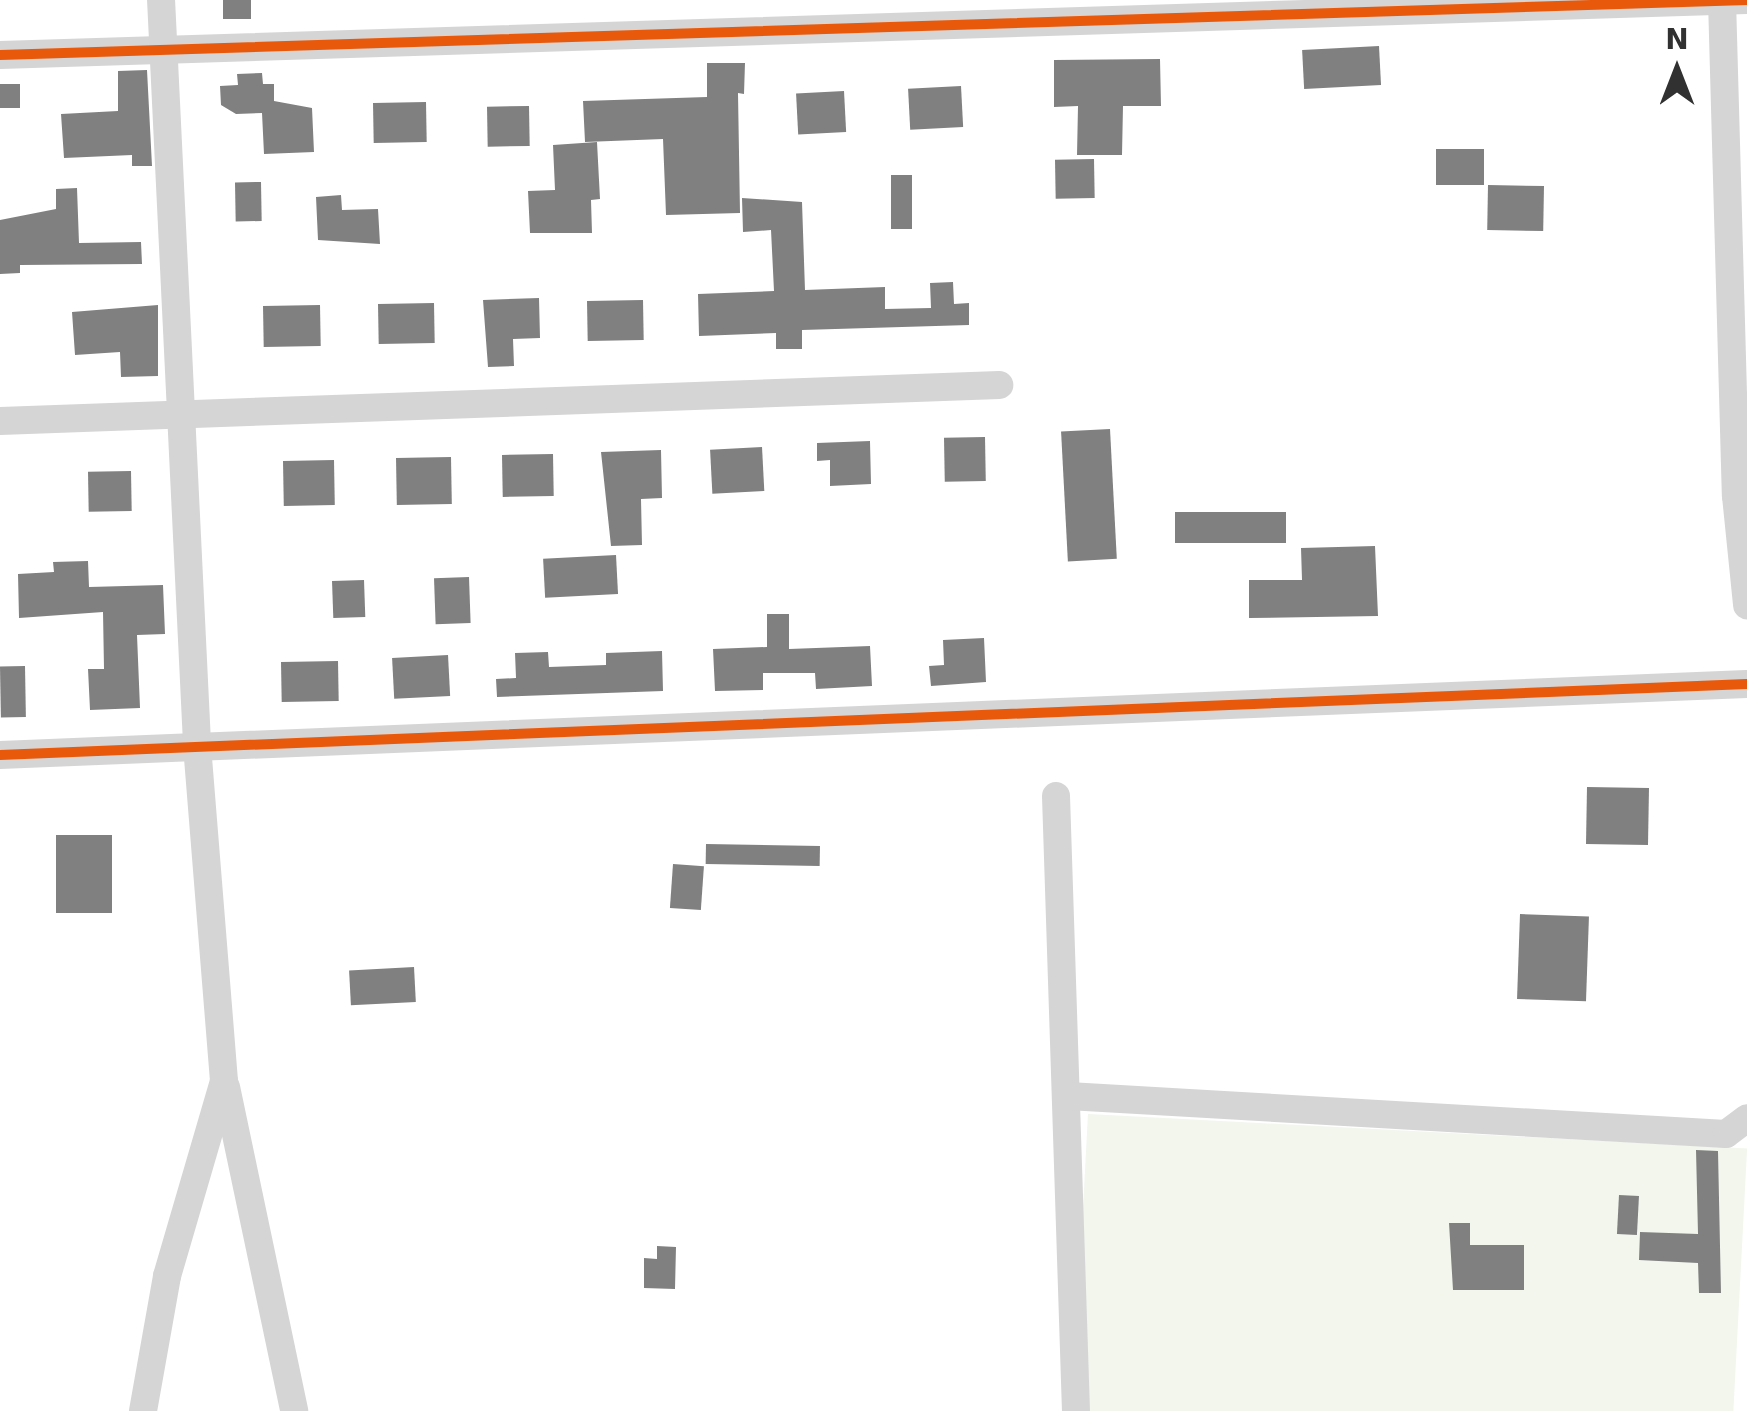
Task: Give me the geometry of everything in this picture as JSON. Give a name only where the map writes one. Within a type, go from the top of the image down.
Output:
[{"type":"street","points":[[161,0],[197,744],[224,1081],[294,1411]]},
{"type":"street","points":[[1722,0],[1736,496],[1747,605]]},
{"type":"street","points":[[0,55],[1747,0]]},
{"type":"street","points":[[0,421],[999,385]]},
{"type":"street","points":[[0,755],[1747,684]]},
{"type":"street","points":[[1056,796],[1076,1411]]},
{"type":"street","points":[[144,1411],[168,1276],[224,1081]]},
{"type":"street","points":[[1068,1096],[1726,1134],[1747,1118]]},
{"type":"shaded area","points":[[1088,1114],[1747,1149],[1733,1411],[1072,1411]]},
{"type":"building","points":[[223,0],[251,0],[251,19],[223,19]]},
{"type":"building","points":[[1379,46],[1381,85],[1304,89],[1302,50]]},
{"type":"building","points":[[1160,59],[1161,106],[1123,106],[1122,155],[1077,155],[1078,106],[1054,107],[1054,60]]},
{"type":"building","points":[[707,63],[745,63],[744,94],[738,93],[740,213],[666,215],[663,139],[585,142],[583,101],[707,97]]},
{"type":"building","points":[[147,70],[152,166],[132,166],[132,155],[64,158],[61,114],[118,111],[118,71]]},
{"type":"building","points":[[262,73],[263,84],[274,84],[274,101],[312,108],[314,152],[264,154],[262,113],[236,114],[221,105],[220,86],[238,85],[237,74]]},
{"type":"building","points":[[0,84],[20,84],[20,108],[0,108]]},
{"type":"building","points":[[961,86],[963,127],[910,130],[908,89]]},
{"type":"building","points":[[844,91],[846,132],[798,134],[796,94]]},
{"type":"building","points":[[426,102],[427,142],[374,143],[373,103]]},
{"type":"building","points":[[529,106],[530,146],[488,147],[487,107]]},
{"type":"building","points":[[597,142],[600,199],[591,200],[592,233],[530,233],[528,191],[555,190],[553,145]]},
{"type":"building","points":[[1436,149],[1484,149],[1484,185],[1436,185]]},
{"type":"building","points":[[1094,159],[1095,198],[1056,199],[1055,160]]},
{"type":"building","points":[[891,175],[912,175],[912,229],[891,229]]},
{"type":"building","points":[[235,182],[261,182],[262,221],[236,221]]},
{"type":"building","points":[[1488,185],[1544,186],[1543,231],[1487,230]]},
{"type":"building","points":[[77,188],[79,243],[141,242],[142,264],[20,265],[20,273],[0,274],[0,220],[56,209],[56,189]]},
{"type":"building","points":[[341,195],[342,210],[378,209],[380,244],[318,240],[316,197]]},
{"type":"building","points":[[742,198],[802,202],[805,290],[885,287],[885,309],[931,308],[930,283],[953,282],[954,304],[969,303],[969,325],[802,330],[802,349],[776,349],[776,333],[699,336],[698,294],[774,291],[771,230],[743,232]]},
{"type":"building","points":[[539,298],[540,338],[513,339],[514,366],[488,367],[483,300]]},
{"type":"building","points":[[643,300],[644,340],[588,341],[587,301]]},
{"type":"building","points":[[434,303],[435,343],[379,344],[378,304]]},
{"type":"building","points":[[158,305],[158,376],[121,377],[120,352],[75,355],[72,312]]},
{"type":"building","points":[[320,305],[321,346],[264,347],[263,306]]},
{"type":"building","points":[[1110,429],[1117,559],[1068,561],[1061,432]]},
{"type":"building","points":[[985,437],[986,481],[945,482],[944,438]]},
{"type":"building","points":[[870,441],[871,484],[830,486],[830,460],[817,461],[817,443]]},
{"type":"building","points":[[762,447],[764,491],[712,494],[710,450]]},
{"type":"building","points":[[661,450],[662,498],[641,499],[642,545],[611,546],[601,452]]},
{"type":"building","points":[[553,454],[554,496],[503,497],[502,455]]},
{"type":"building","points":[[451,457],[452,504],[397,505],[396,458]]},
{"type":"building","points":[[334,460],[335,505],[284,506],[283,461]]},
{"type":"building","points":[[131,471],[132,511],[89,512],[88,472]]},
{"type":"building","points":[[1175,512],[1286,512],[1286,543],[1175,543]]},
{"type":"building","points":[[1375,546],[1378,616],[1249,618],[1249,580],[1302,580],[1301,548]]},
{"type":"building","points":[[616,555],[618,594],[545,598],[543,559]]},
{"type":"building","points":[[88,561],[89,587],[163,585],[165,634],[137,635],[140,708],[90,710],[88,669],[104,669],[103,612],[19,618],[18,574],[54,572],[53,562]]},
{"type":"building","points":[[469,577],[471,623],[436,624],[434,578]]},
{"type":"building","points":[[364,580],[365,617],[333,618],[332,581]]},
{"type":"building","points":[[767,614],[789,614],[789,649],[870,646],[872,686],[816,689],[815,673],[763,673],[763,690],[715,691],[713,649],[767,647]]},
{"type":"building","points":[[984,638],[986,682],[931,686],[929,666],[944,665],[943,640]]},
{"type":"building","points":[[662,651],[663,691],[497,697],[496,679],[516,678],[515,653],[548,652],[549,667],[606,665],[606,653]]},
{"type":"building","points":[[448,655],[450,696],[394,699],[392,658]]},
{"type":"building","points":[[338,661],[339,701],[282,702],[281,662]]},
{"type":"building","points":[[0,666],[25,666],[26,717],[1,717]]},
{"type":"building","points":[[1587,787],[1649,788],[1648,845],[1586,844]]},
{"type":"building","points":[[56,835],[112,835],[112,913],[56,913]]},
{"type":"building","points":[[706,844],[820,846],[820,866],[706,864]]},
{"type":"building","points":[[673,864],[704,866],[701,910],[670,908]]},
{"type":"building","points":[[1520,914],[1589,916],[1586,1001],[1517,999]]},
{"type":"building","points":[[414,967],[416,1002],[351,1005],[349,970]]},
{"type":"building","points":[[1696,1150],[1718,1151],[1721,1293],[1699,1293],[1698,1263],[1639,1260],[1640,1232],[1698,1234]]},
{"type":"building","points":[[1619,1195],[1639,1196],[1637,1235],[1617,1234]]},
{"type":"building","points":[[1449,1223],[1470,1223],[1470,1245],[1524,1245],[1524,1290],[1453,1290]]},
{"type":"building","points":[[657,1246],[676,1247],[675,1289],[644,1288],[644,1258],[657,1259]]},
{"type":"cycle path","points":[[0,55],[1747,0]]},
{"type":"cycle path","points":[[0,755],[1747,684]]}]
